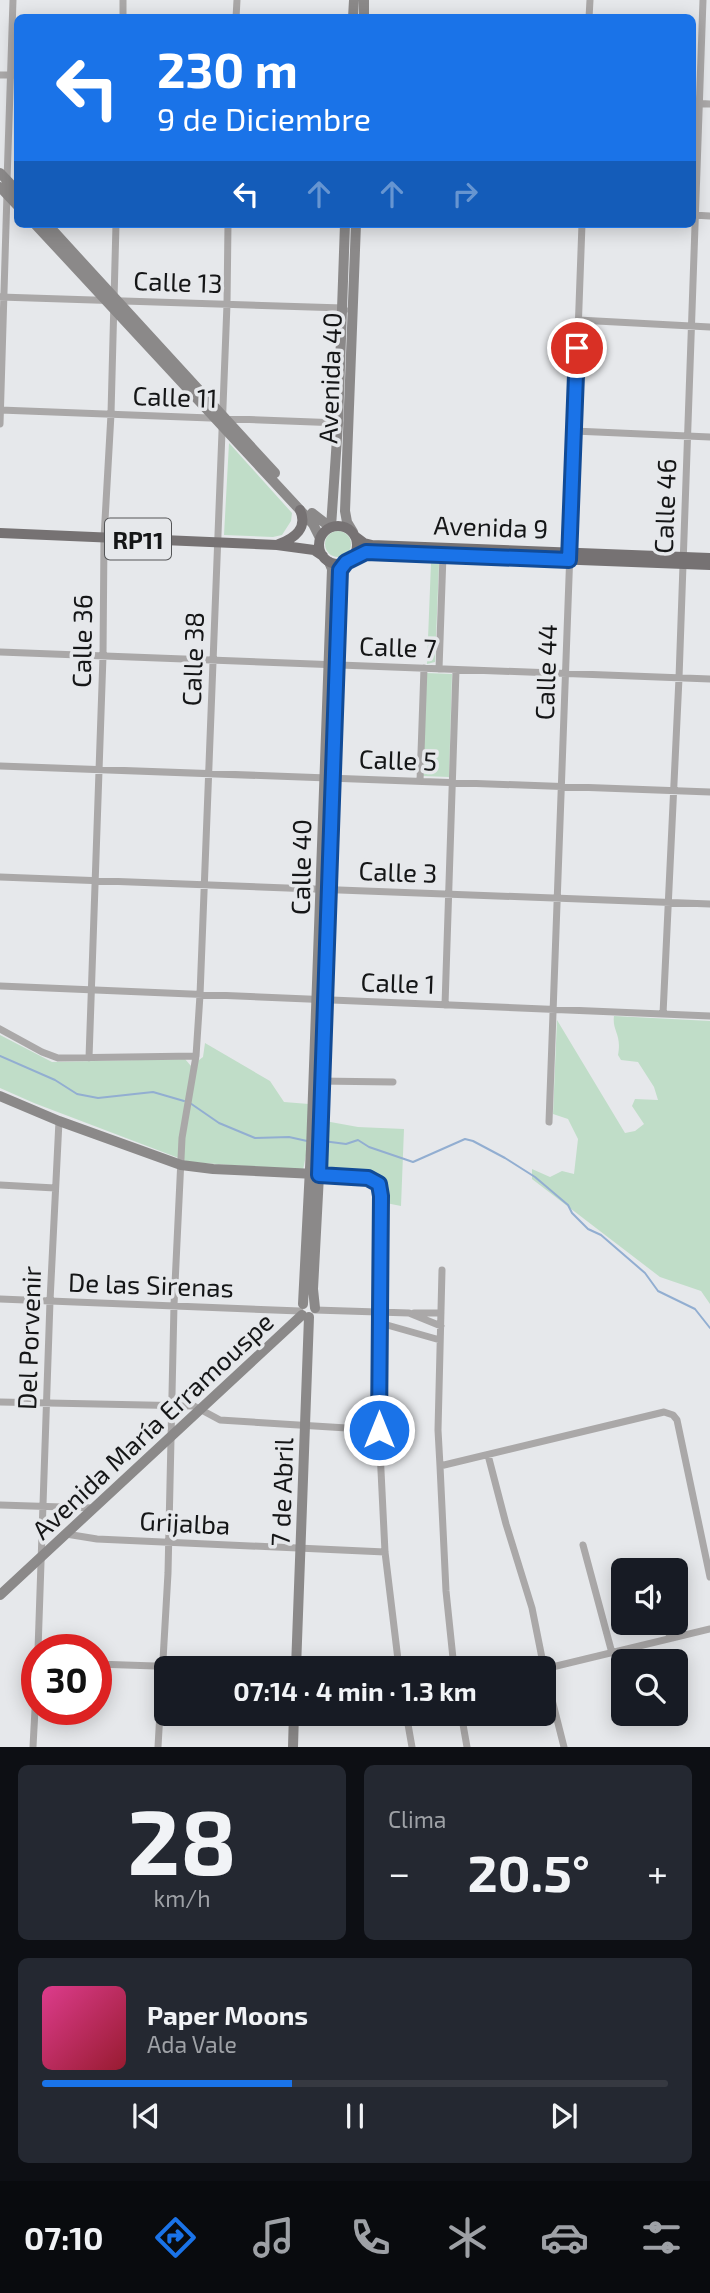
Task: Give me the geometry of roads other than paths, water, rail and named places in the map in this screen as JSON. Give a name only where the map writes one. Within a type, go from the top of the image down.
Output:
[{"type":"main road","points":[[38,228],[114,302]]},
{"type":"main road","points":[[50,228],[313,524],[326,559]]},
{"type":"main road","name":"Avenida 40","points":[[345,228],[342,308],[345,517],[354,534]]},
{"type":"main road","name":"Avenida 40","points":[[331,527],[352,316],[356,228]]},
{"type":"main road","points":[[221,419],[317,518],[331,527],[345,526],[354,534],[357,549],[349,560]]},
{"type":"main road","points":[[277,545],[292,539],[301,528],[304,519],[300,510]]},
{"type":"main road","points":[[320,539],[331,527]]},
{"type":"main road","name":"RP11","points":[[0,533],[277,545],[314,550],[335,564],[349,560]]},
{"type":"main road","name":"Avenida 9","points":[[354,534],[364,543],[372,545],[570,556],[683,560],[710,558]]},
{"type":"main road","name":"RP11","points":[[277,545],[316,543],[320,539]]},
{"type":"main road","name":"Avenida 9","points":[[349,560],[366,552],[570,556]]},
{"type":"main road","name":"Calle 40","points":[[316,1150],[332,665],[332,569],[326,559]]},
{"type":"main road","name":"Calle 40","points":[[332,665],[340,570],[349,560]]},
{"type":"main road","name":"Avenida 9","points":[[683,560],[710,565]]},
{"type":"main road","points":[[0,1096],[59,1121],[181,1165],[314,1174]]},
{"type":"main road","name":"7 de Abril","points":[[296,1656],[307,1311],[313,1289],[316,1150]]},
{"type":"main road","name":"Avenida María Erramouspe","points":[[0,1595],[307,1311]]},
{"type":"main road","points":[[293,1747],[294,1726]]},
{"type":"street","points":[[0,424],[14,75],[13,0]]},
{"type":"street","name":"Calle 46","points":[[696,103],[703,0]]},
{"type":"street","points":[[0,75],[14,75]]},
{"type":"street","points":[[696,103],[710,104]]},
{"type":"street","name":"Calle 36","points":[[89,1058],[116,228]]},
{"type":"street","name":"Calle 38","points":[[163,1656],[169,1543],[174,1306],[182,1138],[196,1056],[200,995],[228,228]]},
{"type":"street","name":"Calle 44","points":[[549,1122],[582,228]]},
{"type":"street","name":"Calle 46","points":[[663,1014],[679,678],[694,228]]},
{"type":"street","name":"Calle 13","points":[[3,297],[342,308]]},
{"type":"street","points":[[342,308],[352,316]]},
{"type":"street","points":[[578,320],[710,327]]},
{"type":"street","name":"Calle 11","points":[[1,410],[343,423]]},
{"type":"street","points":[[574,430],[710,437]]},
{"type":"street","points":[[439,669],[443,555]]},
{"type":"street","name":"Calle 7","points":[[0,652],[710,680]]},
{"type":"street","points":[[419,781],[424,668]]},
{"type":"street","points":[[445,1005],[456,670]]},
{"type":"street","name":"Calle 5","points":[[0,766],[710,792]]},
{"type":"street","name":"Calle 3","points":[[0,877],[710,904]]},
{"type":"street","name":"Calle 1","points":[[0,986],[710,1016]]},
{"type":"street","points":[[0,1029],[58,1058],[196,1056]]},
{"type":"street","points":[[318,1081],[393,1082]]},
{"type":"street","name":"Del Porvenir","points":[[39,1634],[59,1121]]},
{"type":"street","points":[[314,1174],[368,1178],[379,1184],[379,1430],[385,1552],[398,1656]]},
{"type":"street","points":[[0,1185],[55,1188]]},
{"type":"street","points":[[442,1270],[438,1430],[446,1591],[453,1656]]},
{"type":"street","name":"De las Sirenas","points":[[0,1299],[413,1314],[441,1326]]},
{"type":"street","points":[[413,1314],[441,1313]]},
{"type":"street","points":[[380,1323],[440,1340]]},
{"type":"street","points":[[0,1402],[194,1406],[220,1420],[379,1430]]},
{"type":"street","points":[[440,1466],[664,1412],[673,1415],[677,1420],[710,1577]]},
{"type":"street","points":[[488,1455],[506,1524],[533,1608],[542,1656]]},
{"type":"street","points":[[0,1506],[95,1508]]},
{"type":"street","name":"Grijalba","points":[[66,1534],[97,1539],[385,1552]]},
{"type":"street","points":[[583,1545],[611,1649]]},
{"type":"street","points":[[627,1649],[710,1629]]},
{"type":"street","points":[[556,1666],[611,1653]]},
{"type":"street","points":[[112,1664],[154,1665]]},
{"type":"street","points":[[556,1716],[564,1747]]},
{"type":"street","points":[[33,1747],[34,1725]]},
{"type":"street","name":"Calle 38","points":[[158,1747],[159,1726]]},
{"type":"street","points":[[408,1726],[412,1747]]},
{"type":"street","points":[[463,1726],[467,1747]]},
{"type":"waterway","points":[[0,1056],[55,1080],[77,1094],[98,1098],[153,1092],[184,1101]]},
{"type":"waterway","points":[[190,1103],[219,1123],[255,1138],[289,1137],[307,1141]]},
{"type":"waterway","points":[[323,1141],[346,1144],[358,1140],[369,1147],[413,1162],[465,1139],[473,1141],[535,1177],[568,1205],[588,1229],[601,1235],[645,1273],[658,1291],[695,1309],[710,1328]]}]
